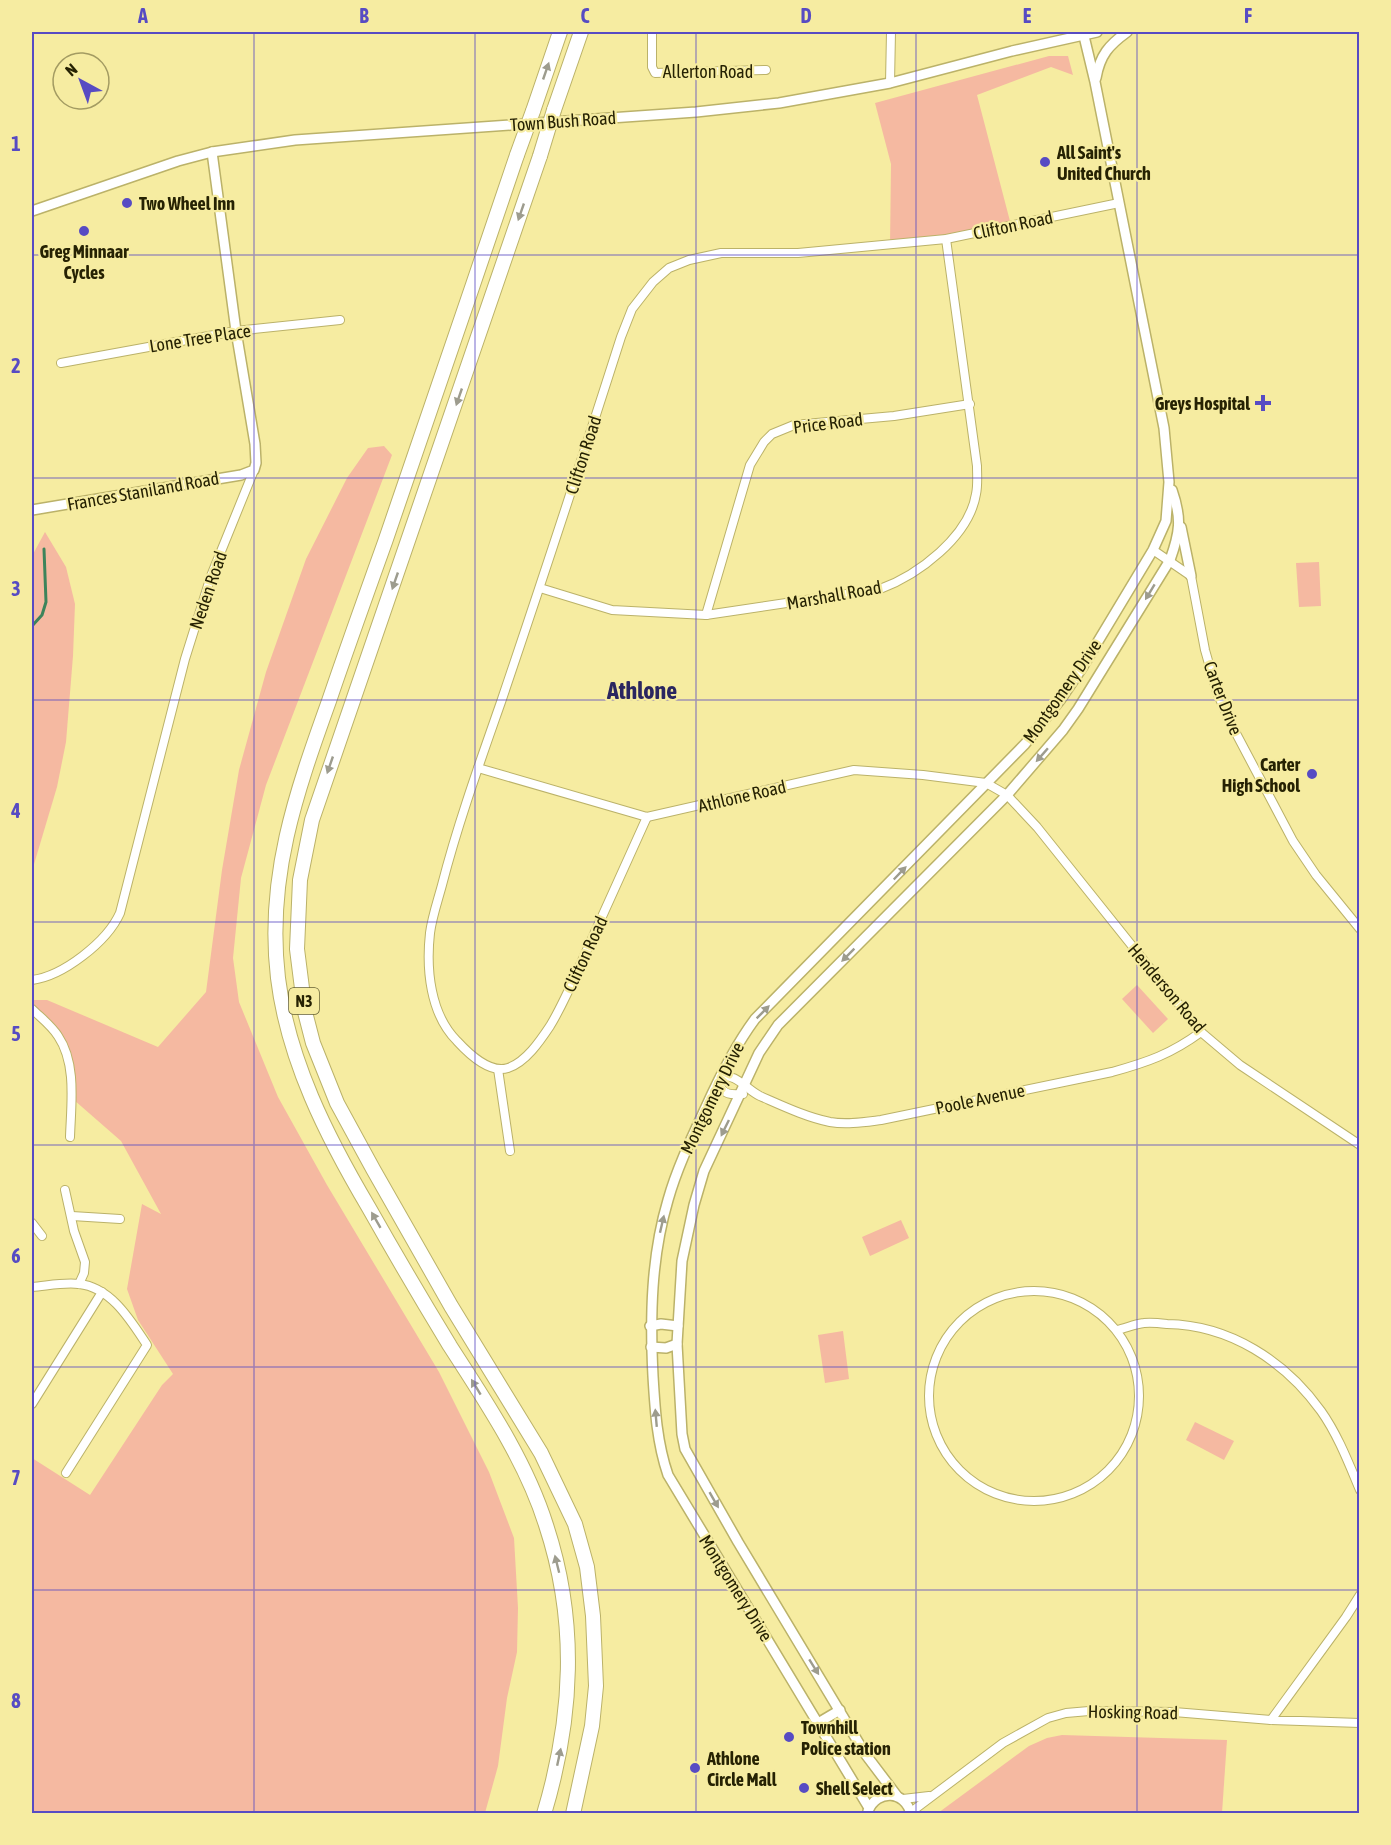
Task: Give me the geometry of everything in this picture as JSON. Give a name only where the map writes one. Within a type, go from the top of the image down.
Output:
[{"type":"highway","name":"N3","points":[[544,1814],[564,1735],[568,1689],[565,1606],[558,1566],[546,1523],[532,1487],[517,1458],[352,1179],[328,1133],[311,1096],[288,1025],[279,982],[275,941],[283,847],[309,756],[560,32]]},
{"type":"highway","name":"N3","points":[[573,1814],[592,1726],[596,1686],[593,1616],[587,1567],[574,1524],[541,1453],[446,1297],[338,1103],[313,1043],[305,1012],[297,949],[300,880],[312,820],[581,32]]},
{"type":"street","name":"Allerton Road","points":[[652,32],[652,67],[656,73],[766,70]]},
{"type":"street","points":[[890,83],[891,32]]},
{"type":"street","name":"Town Bush Road","points":[[32,211],[129,177],[212,152],[295,140],[779,103],[890,83],[1083,33],[1097,32]]},
{"type":"street","points":[[1095,82],[1098,63],[1106,51],[1127,32]]},
{"type":"street","name":"Montgomery Drive","points":[[911,1813],[866,1755],[766,1590],[685,1449],[682,1434],[677,1344],[682,1261],[704,1171],[759,1053],[778,1025],[863,925],[867,906],[1044,723],[1082,668],[1153,550],[1166,521],[1169,482],[1164,428],[1095,82],[1083,33]]},
{"type":"street","name":"Neden Road","points":[[32,980],[54,975],[100,941],[115,925],[185,659],[211,576],[256,463],[212,152]]},
{"type":"street","name":"Clifton Road","points":[[647,817],[551,1024],[535,1046],[520,1062],[508,1068],[498,1069],[465,1050],[451,1035],[440,1016],[433,994],[429,969],[430,932],[451,849],[632,309],[653,282],[669,268],[689,260],[721,253],[798,253],[946,239],[1119,203]]},
{"type":"street","name":"Marshall Road","points":[[540,588],[612,610],[706,615],[880,589],[898,582],[919,569],[939,552],[969,516],[976,495],[977,466],[946,239]]},
{"type":"street","name":"Lone Tree Place","points":[[61,363],[236,331],[340,320]]},
{"type":"street","name":"Price Road","points":[[706,615],[750,465],[764,442],[772,435],[794,425],[894,416],[970,404]]},
{"type":"street","name":"Frances Staniland Road","points":[[32,510],[242,474],[254,470]]},
{"type":"street","name":"Montgomery Drive","points":[[868,1811],[668,1475],[661,1456],[658,1436],[650,1326],[658,1244],[668,1200],[683,1158],[719,1080],[739,1042],[755,1020],[863,925],[882,921],[1007,795],[1063,730],[1088,694],[1170,560],[1177,541],[1180,522],[1169,482]]},
{"type":"street","points":[[1180,522],[1191,576]]},
{"type":"street","points":[[1153,550],[1191,576]]},
{"type":"street","name":"Carter Drive","points":[[1191,576],[1205,650],[1217,692],[1229,720],[1293,841],[1316,875],[1359,929]]},
{"type":"street","points":[[1082,668],[1098,676]]},
{"type":"street","points":[[1070,685],[1088,694]]},
{"type":"street","name":"Athlone Road","points":[[478,768],[647,817],[854,770],[986,783],[1007,795]]},
{"type":"street","name":"Henderson Road","points":[[1007,795],[1037,827],[1201,1032],[1240,1065],[1359,1145]]},
{"type":"street","points":[[867,906],[876,912],[882,921]]},
{"type":"street","points":[[32,1009],[57,1034],[68,1056],[69,1137]]},
{"type":"street","name":"Poole Avenue","points":[[742,1090],[733,1095],[726,1094],[719,1080],[731,1076],[742,1090],[806,1116],[832,1122],[854,1123],[881,1120],[1112,1072],[1149,1062],[1170,1053],[1201,1032]]},
{"type":"street","points":[[498,1069],[510,1151]]},
{"type":"street","points":[[65,1190],[74,1231],[85,1263],[79,1284]]},
{"type":"street","points":[[72,1216],[120,1219]]},
{"type":"street","points":[[32,1223],[42,1236]]},
{"type":"street","points":[[32,1287],[79,1284],[102,1292],[115,1302],[147,1345],[66,1473]]},
{"type":"street","points":[[1041,1290],[1083,1303],[1102,1315],[1117,1330],[1132,1356],[1137,1371],[1139,1415],[1131,1438],[1108,1473],[1091,1486],[1050,1500],[1018,1498],[992,1491],[957,1469],[934,1433],[928,1413],[927,1390],[932,1366],[944,1341],[957,1323],[978,1305],[995,1296],[1041,1290]]},
{"type":"street","points":[[32,1404],[102,1292]]},
{"type":"street","points":[[1117,1330],[1144,1323],[1180,1324],[1213,1330],[1242,1342],[1266,1356],[1301,1386],[1322,1413],[1343,1450],[1359,1490]]},
{"type":"street","points":[[650,1326],[662,1324],[678,1326]]},
{"type":"street","points":[[651,1347],[666,1348],[677,1344]]},
{"type":"street","points":[[1271,1720],[1346,1617],[1359,1595]]},
{"type":"street","points":[[818,1724],[840,1710]]},
{"type":"street","name":"Hosking Road","points":[[911,1813],[930,1796],[1003,1743],[1048,1718],[1066,1713],[1174,1712],[1271,1720],[1359,1723]]},
{"type":"street","points":[[868,1811],[874,1801],[881,1797],[889,1795],[900,1797]]},
{"type":"street","name":"Hosking Road","points":[[900,1797],[930,1796]]},
{"type":"shaded area","points":[[1049,56],[1068,56],[1073,75],[1051,67],[977,95],[1011,225],[890,246],[891,164],[875,103]]},
{"type":"shaded area","points":[[384,446],[392,455],[266,785],[241,878],[233,958],[239,1002],[278,1097],[327,1185],[439,1372],[489,1472],[514,1538],[518,1608],[517,1652],[507,1698],[498,1766],[485,1813],[32,1813],[32,1458],[90,1495],[162,1385],[173,1374],[138,1320],[127,1289],[142,1204],[161,1214],[121,1141],[74,1100],[68,1062],[58,1041],[32,1012],[32,1000],[47,1000],[158,1047],[206,992],[222,870],[239,770],[266,672],[306,559],[347,478],[368,448]]},
{"type":"shaded area","points":[[45,532],[66,567],[75,604],[66,742],[57,787],[32,871],[32,556]]},
{"type":"shaded area","points":[[1319,562],[1321,606],[1299,607],[1296,563]]},
{"type":"shaded area","points":[[1137,985],[1168,1019],[1153,1033],[1122,999]]},
{"type":"shaded area","points":[[901,1220],[909,1238],[870,1256],[862,1237]]},
{"type":"shaded area","points":[[843,1331],[849,1379],[825,1383],[818,1335]]},
{"type":"shaded area","points":[[1195,1422],[1234,1441],[1224,1460],[1186,1440]]},
{"type":"shaded area","points":[[1062,1735],[1227,1740],[1222,1813],[938,1813],[1029,1746],[1047,1738]]},
{"type":"waterway","points":[[32,626],[42,615],[46,602],[44,549]]},
{"type":"place","name":"All Saint's United Church","points":[[1045,162]]},
{"type":"place","name":"Two Wheel Inn","points":[[127,203]]},
{"type":"place","name":"Greg Minnaar Cycles","points":[[84,231]]},
{"type":"place","name":"Greys Hospital","points":[[1263,403]]},
{"type":"place","name":"Carter High School","points":[[1312,774]]},
{"type":"place","name":"Townhill Police station","points":[[789,1737]]},
{"type":"place","name":"Athlone Circle Mall","points":[[695,1768]]},
{"type":"place","name":"Shell Select","points":[[804,1788]]},
{"type":"district","name":"Athlone","points":[[642,690]]}]
